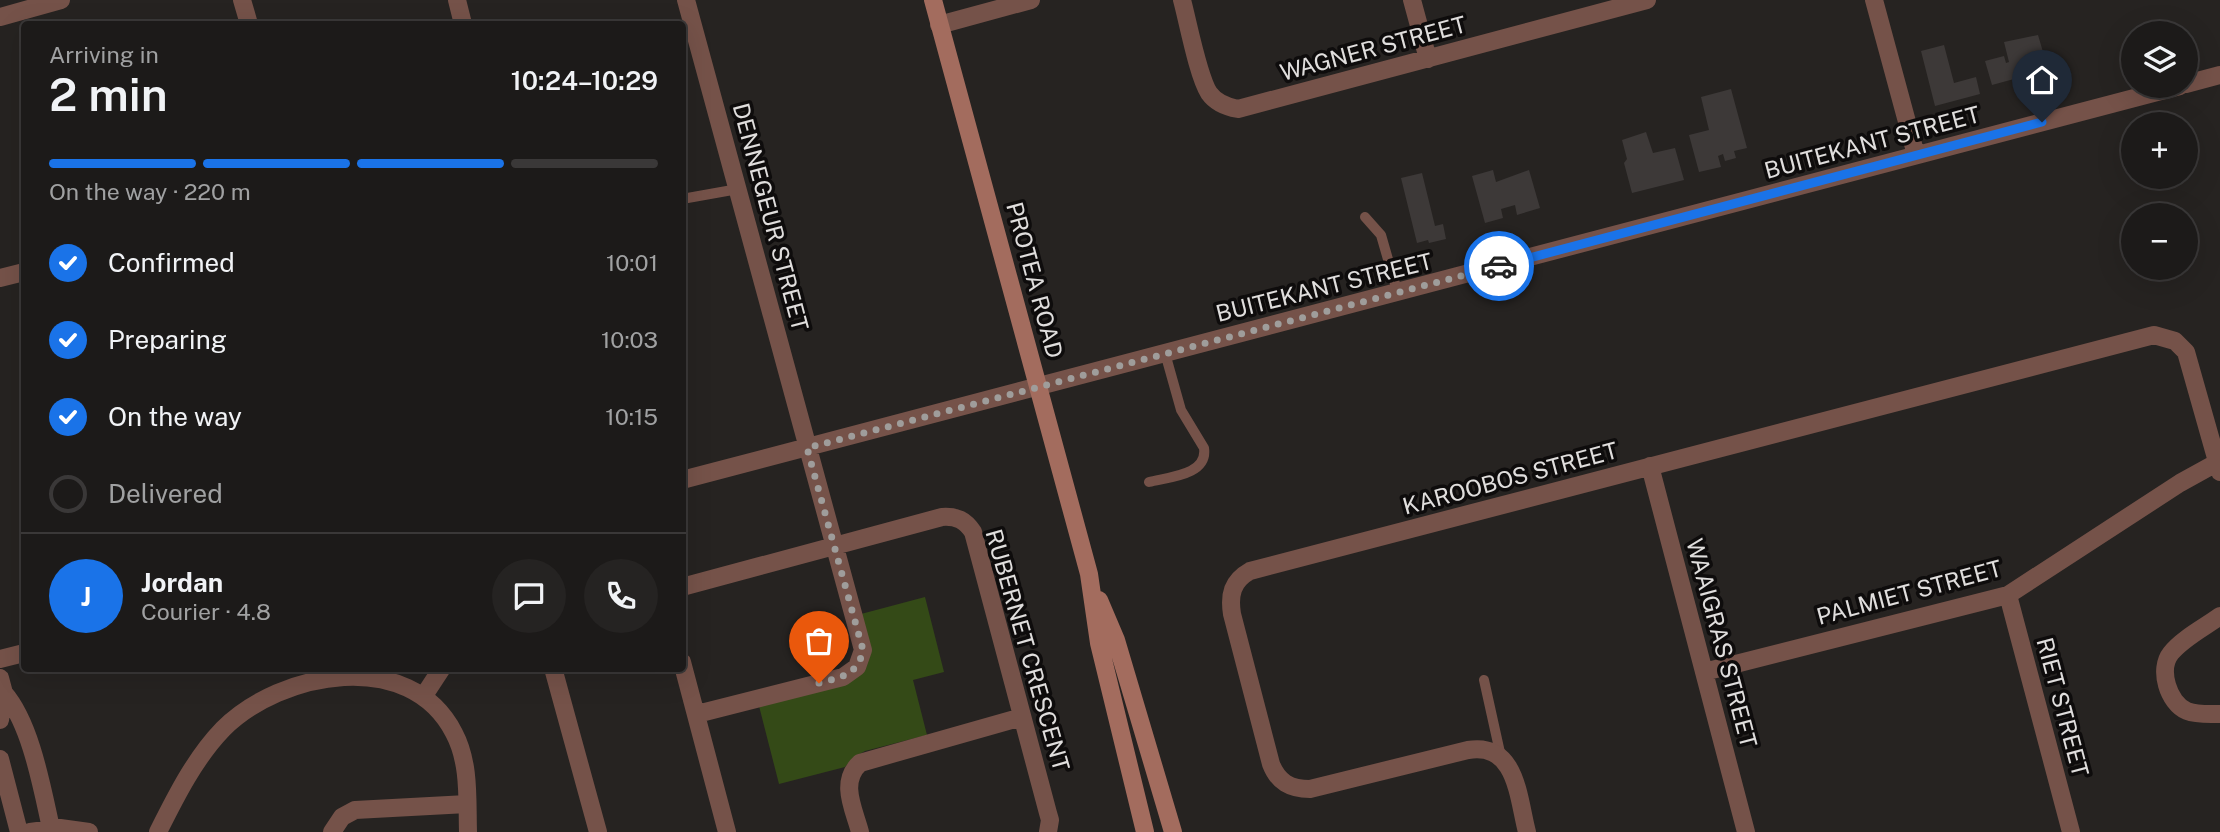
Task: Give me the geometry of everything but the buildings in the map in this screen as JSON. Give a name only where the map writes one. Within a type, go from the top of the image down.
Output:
[{"type":"street","points":[[0,17],[61,0]]},
{"type":"street","points":[[242,0],[248,21]]},
{"type":"street","points":[[457,0],[462,21]]},
{"type":"street","name":"DENNEGEUR STREET","points":[[686,0],[862,643],[861,660],[857,667],[843,677],[697,714]]},
{"type":"street","name":"PROTEA ROAD","points":[[933,0],[1089,574],[1099,643],[1145,832]]},
{"type":"street","points":[[939,25],[1031,0]]},
{"type":"street","name":"WAGNER STREET","points":[[1182,0],[1205,85],[1217,101],[1228,107],[1249,107],[1644,0]]},
{"type":"street","points":[[1412,0],[1428,59]]},
{"type":"street","points":[[1874,0],[1916,155]]},
{"type":"street","points":[[2198,81],[2220,75]]},
{"type":"street","name":"BUITEKANT STREET","points":[[686,479],[1398,294],[2134,98]]},
{"type":"street","points":[[0,278],[21,273]]},
{"type":"street","name":"KAROOBOS STREET","points":[[1501,757],[1477,748],[1310,789],[1297,789],[1287,785],[1275,774],[1271,764],[1232,614],[1230,603],[1233,586],[1240,577],[1250,571],[2154,335],[2175,341],[2186,352],[2219,465]]},
{"type":"street","name":"PALMIET STREET","points":[[1704,671],[2008,594],[2180,483],[2219,465]]},
{"type":"street","name":"WAAIGRAS STREET","points":[[1650,467],[1746,832]]},
{"type":"street","name":"RUBERNET CRESCENT","points":[[686,586],[942,517],[951,516],[967,523],[973,532],[1050,820],[1048,832]]},
{"type":"street","name":"PROTEA ROAD","points":[[1089,574],[1116,640],[1173,832]]},
{"type":"street","name":"RIET STREET","points":[[2008,594],[2071,832]]},
{"type":"street","points":[[2220,616],[2172,652],[2165,669],[2170,693],[2177,705],[2188,712],[2220,714]]},
{"type":"street","points":[[0,659],[21,654]]},
{"type":"street","points":[[423,697],[439,672]]},
{"type":"street","points":[[554,672],[598,832]]},
{"type":"street","points":[[685,672],[727,832]]},
{"type":"street","points":[[158,832],[203,753],[224,728],[254,705],[287,690],[344,677],[390,681],[409,687],[443,716],[455,735],[464,762],[468,832]]},
{"type":"street","points":[[0,720],[2,685]]},
{"type":"street","points":[[2,685],[26,728],[51,828]]},
{"type":"street","points":[[860,832],[848,785],[851,774],[860,763],[1022,717]]},
{"type":"street","points":[[1501,757],[1511,770],[1527,832]]},
{"type":"street","points":[[19,832],[2,767],[36,769]]},
{"type":"street","points":[[332,832],[342,817],[362,808],[467,804]]},
{"type":"street","points":[[30,832],[51,828],[89,832]]},
{"type":"lane","points":[[686,198],[738,189]]},
{"type":"lane","points":[[1365,217],[1381,235],[1398,294]]},
{"type":"lane","points":[[1149,482],[1193,471],[1205,455],[1181,410],[1165,353]]},
{"type":"lane","points":[[1485,680],[1501,757]]},
{"type":"green space","points":[[925,597],[944,672],[913,680],[927,735],[865,751],[854,757],[845,767],[779,784],[759,706],[853,679],[861,614]]},
{"type":"way so far","points":[[819,683],[852,673],[861,660],[863,650],[807,448],[1499,266]]},
{"type":"route","points":[[1499,266],[2042,122]]}]
